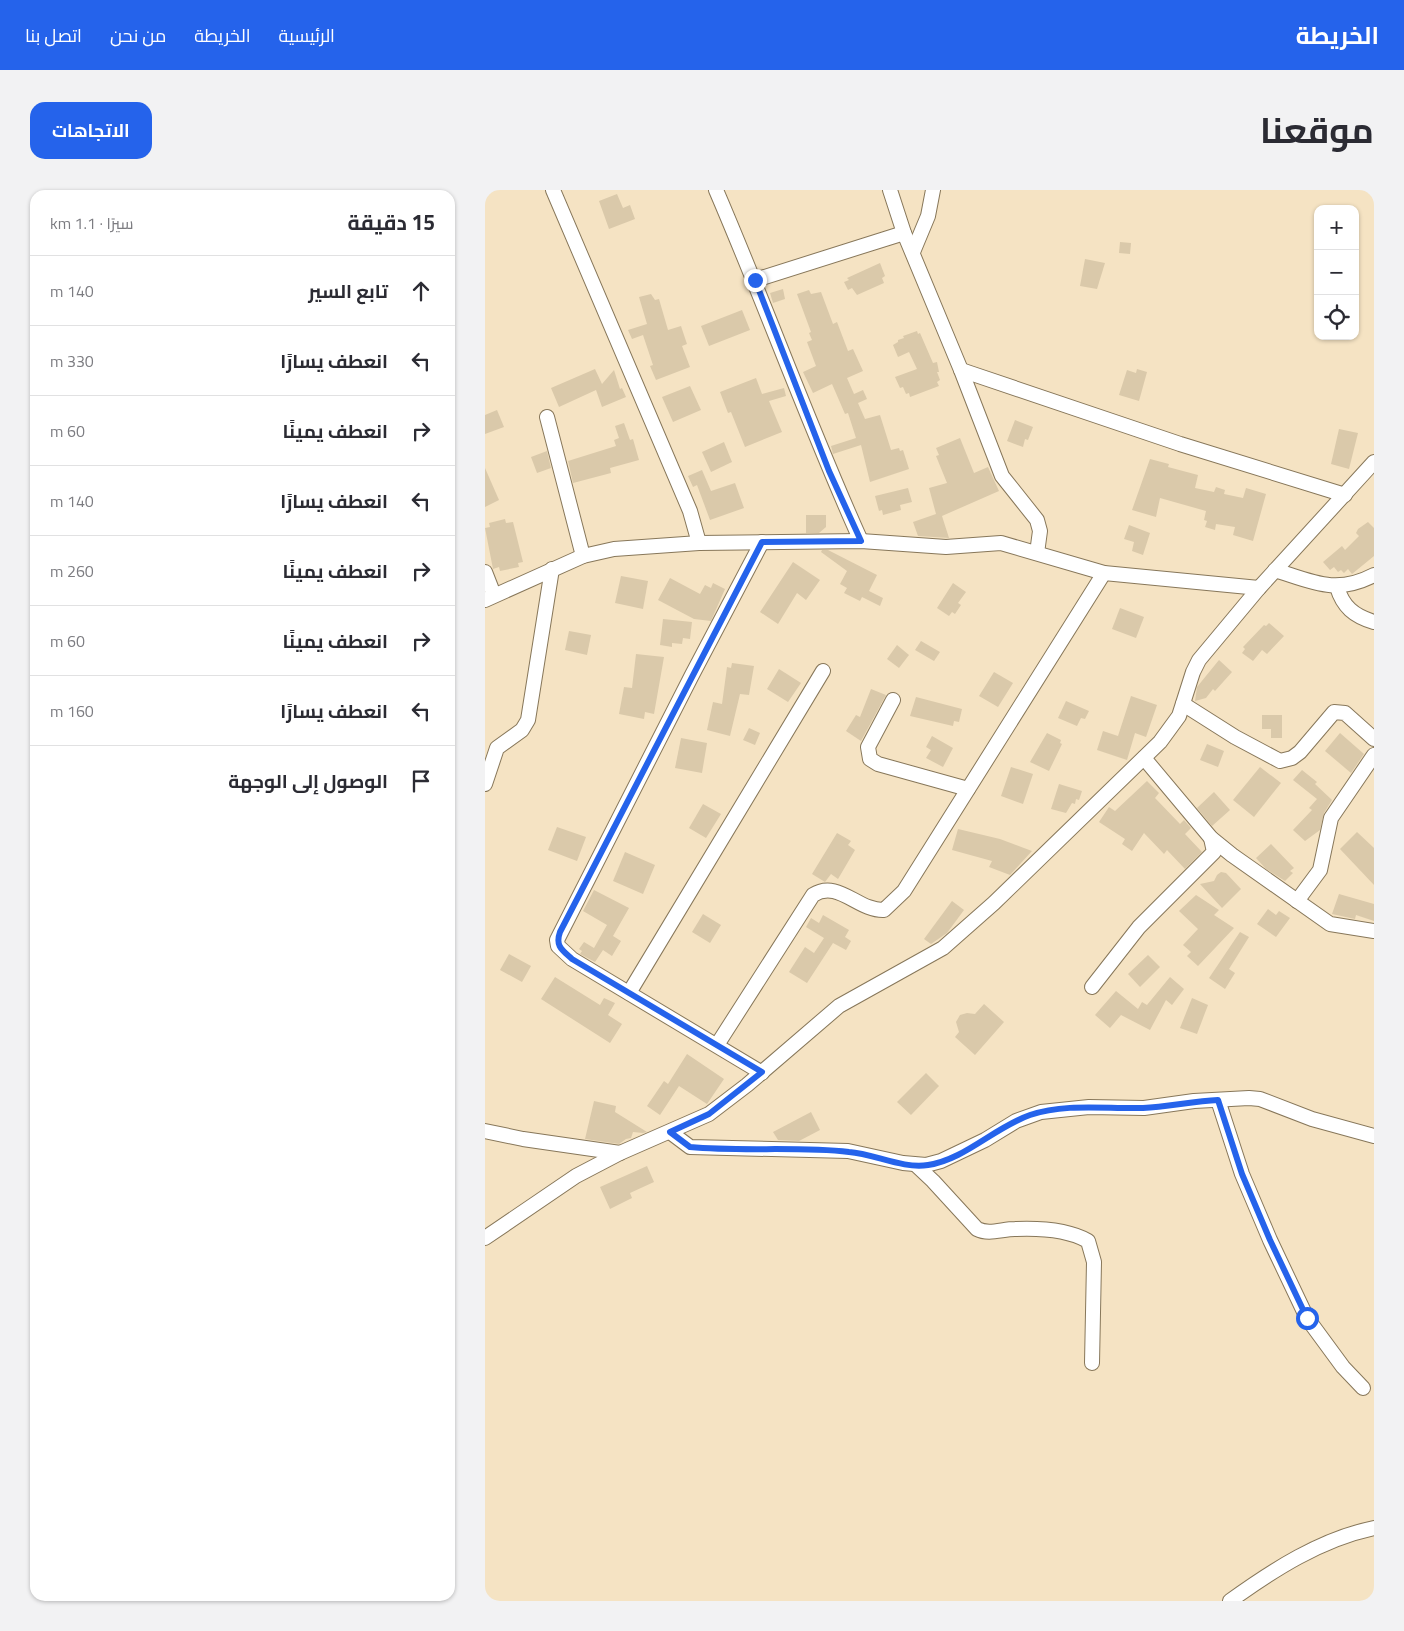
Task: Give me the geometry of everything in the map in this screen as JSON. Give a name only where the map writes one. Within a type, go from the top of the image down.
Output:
[{"type":"street","points":[[553,190],[683,494],[699,543]]},
{"type":"street","points":[[716,190],[755,280],[829,471],[861,541]]},
{"type":"street","points":[[890,190],[904,233],[961,370],[1002,476],[1037,520],[1040,531],[1037,553]]},
{"type":"street","points":[[913,252],[928,216],[933,190]]},
{"type":"street","points":[[755,280],[904,233]]},
{"type":"street","points":[[961,370],[1180,444],[1345,495]]},
{"type":"street","points":[[547,417],[583,556]]},
{"type":"street","points":[[485,1238],[576,1176],[620,1153],[709,1114],[762,1072],[839,1006],[943,948],[994,903],[1144,758],[1172,727],[1183,704],[1193,672],[1199,660],[1259,588],[1374,462]]},
{"type":"street","points":[[485,572],[490,598],[583,556],[614,549],[699,543],[762,542],[861,541],[946,547],[1001,543],[1067,564],[1104,573],[1259,588]]},
{"type":"street","points":[[762,542],[683,692],[557,940],[558,946],[572,959],[762,1072]]},
{"type":"street","points":[[485,784],[497,748],[522,730],[528,720],[552,569]]},
{"type":"street","points":[[1275,570],[1320,584],[1337,587],[1353,584],[1374,575]]},
{"type":"street","points":[[717,1045],[813,895],[820,891],[834,890],[872,909],[884,910],[904,891],[1104,573]]},
{"type":"street","points":[[1337,587],[1341,601],[1348,609],[1361,618],[1374,622]]},
{"type":"street","points":[[629,993],[823,671]]},
{"type":"street","points":[[893,700],[868,747],[870,759],[878,764],[968,789]]},
{"type":"street","points":[[1183,704],[1235,738],[1280,761],[1291,758],[1300,752],[1334,712],[1345,713],[1374,739]]},
{"type":"street","points":[[1297,901],[1320,870],[1331,818],[1374,755]]},
{"type":"street","points":[[1144,758],[1211,838],[1320,919],[1336,927],[1374,931]]},
{"type":"street","points":[[1092,987],[1139,927],[1214,852],[1211,838]]},
{"type":"street","points":[[670,1132],[690,1147],[848,1151],[916,1165],[926,1165],[941,1162],[985,1140],[1016,1120],[1041,1112],[1089,1107],[1144,1108],[1218,1100],[1260,1099],[1312,1119],[1374,1136]]},
{"type":"street","points":[[1218,1100],[1242,1174],[1270,1240],[1307,1318],[1343,1366],[1363,1388]]},
{"type":"street","points":[[485,1131],[523,1140],[620,1153]]},
{"type":"street","points":[[916,1165],[977,1229],[982,1231],[1015,1229],[1053,1230],[1088,1240],[1094,1262],[1092,1363]]},
{"type":"street","points":[[1230,1601],[1279,1568],[1330,1542],[1374,1528]]},
{"type":"building","points":[[617,194],[623,208],[630,205],[635,219],[609,229],[599,201]]},
{"type":"building","points":[[1120,242],[1131,243],[1130,254],[1119,253]]},
{"type":"building","points":[[1085,259],[1105,263],[1097,289],[1080,286]]},
{"type":"building","points":[[880,263],[885,276],[882,278],[884,283],[857,295],[852,288],[848,290],[844,282],[849,280],[847,278]]},
{"type":"building","points":[[783,289],[785,299],[773,303],[770,293]]},
{"type":"building","points":[[809,290],[811,294],[821,292],[833,324],[837,322],[848,351],[853,349],[863,371],[847,378],[854,394],[863,390],[867,399],[858,403],[865,419],[880,415],[891,450],[899,448],[900,451],[903,450],[909,469],[870,482],[861,445],[833,454],[831,446],[856,438],[848,413],[845,414],[832,384],[813,393],[803,372],[816,366],[807,342],[812,340],[809,333],[811,332],[797,294]]},
{"type":"building","points":[[651,294],[655,300],[659,299],[668,330],[681,326],[687,344],[682,346],[690,367],[656,380],[650,366],[653,365],[643,335],[632,339],[628,330],[647,324],[639,297]]},
{"type":"building","points":[[742,310],[750,330],[709,346],[701,326]]},
{"type":"building","points":[[917,331],[918,334],[920,333],[933,363],[937,362],[939,372],[937,372],[940,380],[937,382],[939,386],[910,397],[909,393],[906,394],[903,387],[900,388],[895,377],[917,369],[909,352],[898,357],[893,345],[898,340],[904,338],[903,336]]},
{"type":"building","points":[[595,369],[602,384],[614,370],[620,389],[622,388],[626,397],[602,407],[596,390],[559,407],[551,388]]},
{"type":"building","points":[[1137,369],[1147,372],[1139,401],[1119,395],[1127,370],[1136,373]]},
{"type":"building","points":[[756,378],[762,394],[784,388],[786,396],[769,401],[782,432],[745,447],[731,412],[728,413],[720,392]]},
{"type":"building","points":[[690,386],[701,410],[673,422],[662,397]]},
{"type":"building","points":[[497,410],[504,427],[485,434],[485,415]]},
{"type":"building","points":[[1015,420],[1033,427],[1028,440],[1025,439],[1023,447],[1007,441]]},
{"type":"building","points":[[624,423],[630,440],[633,439],[639,460],[610,468],[611,473],[573,483],[568,461],[616,446],[614,440],[619,438],[615,426]]},
{"type":"building","points":[[1339,429],[1358,433],[1349,469],[1331,464]]},
{"type":"building","points":[[960,438],[974,473],[988,467],[999,491],[942,516],[949,538],[918,536],[913,522],[936,514],[929,488],[947,483],[936,456],[939,455],[936,448]]},
{"type":"building","points":[[724,442],[732,462],[711,472],[702,452]]},
{"type":"building","points":[[547,451],[551,468],[537,473],[531,457]]},
{"type":"building","points":[[1150,459],[1169,464],[1168,467],[1198,475],[1195,488],[1214,492],[1216,487],[1225,490],[1224,494],[1243,498],[1246,488],[1266,494],[1253,541],[1233,535],[1235,527],[1216,524],[1215,530],[1205,527],[1207,521],[1204,520],[1206,511],[1160,498],[1156,517],[1132,510]]},
{"type":"building","points":[[485,468],[499,500],[485,507]]},
{"type":"building","points":[[702,470],[711,491],[735,483],[744,508],[710,520],[697,485],[693,487],[688,476]]},
{"type":"building","points":[[908,488],[912,502],[900,505],[901,510],[883,515],[882,510],[879,511],[875,496]]},
{"type":"building","points":[[806,515],[826,515],[826,527],[819,533],[806,533]]},
{"type":"building","points":[[505,519],[506,523],[513,522],[523,562],[518,563],[519,567],[500,571],[499,567],[493,569],[485,528],[490,527],[489,523]]},
{"type":"building","points":[[1368,522],[1374,528],[1374,556],[1352,574],[1348,569],[1344,573],[1341,570],[1338,572],[1334,567],[1330,570],[1323,562],[1342,546],[1345,550],[1359,536],[1356,533],[1358,529]]},
{"type":"building","points":[[1129,525],[1150,533],[1143,555],[1132,551],[1134,542],[1124,539]]},
{"type":"building","points":[[822,550],[828,550],[877,575],[869,591],[883,598],[880,606],[862,597],[860,601],[844,593],[847,588],[840,584],[847,571],[821,552]]},
{"type":"building","points":[[793,562],[820,580],[806,600],[797,593],[778,624],[760,612]]},
{"type":"building","points":[[621,576],[648,581],[643,609],[615,603]]},
{"type":"building","points":[[670,578],[700,594],[705,585],[711,588],[713,583],[725,589],[711,621],[694,619],[658,600]]},
{"type":"building","points":[[953,583],[966,592],[958,603],[961,605],[955,614],[952,612],[949,616],[937,608]]},
{"type":"building","points":[[1120,608],[1144,617],[1136,638],[1112,629]]},
{"type":"building","points":[[663,619],[692,622],[690,639],[683,638],[682,644],[672,643],[672,647],[660,645]]},
{"type":"building","points":[[1269,623],[1284,636],[1267,654],[1262,650],[1253,661],[1242,653],[1245,649],[1243,647],[1264,625],[1266,626]]},
{"type":"building","points":[[569,631],[591,635],[587,655],[565,650]]},
{"type":"building","points":[[921,641],[940,652],[934,661],[915,650]]},
{"type":"building","points":[[897,645],[909,655],[899,668],[887,659]]},
{"type":"building","points":[[636,654],[664,657],[654,714],[645,712],[644,719],[619,714],[624,687],[632,688]]},
{"type":"building","points":[[1219,660],[1232,672],[1215,691],[1213,689],[1206,698],[1195,701],[1197,687]]},
{"type":"building","points":[[732,663],[754,666],[749,695],[740,694],[730,736],[707,730],[713,702],[722,704],[727,667],[731,668]]},
{"type":"building","points":[[779,669],[801,683],[788,702],[767,689]]},
{"type":"building","points":[[994,672],[1013,683],[998,707],[979,696]]},
{"type":"building","points":[[871,689],[886,695],[861,741],[846,731],[856,715],[860,717]]},
{"type":"building","points":[[1131,696],[1157,705],[1146,737],[1135,733],[1127,760],[1097,750],[1103,731],[1118,736]]},
{"type":"building","points":[[916,697],[962,709],[959,722],[954,721],[953,726],[910,716]]},
{"type":"building","points":[[1066,701],[1089,711],[1085,719],[1081,718],[1077,726],[1058,718]]},
{"type":"building","points":[[1262,715],[1282,715],[1282,738],[1271,738],[1271,729],[1262,729]]},
{"type":"building","points":[[749,728],[760,733],[755,745],[743,740]]},
{"type":"building","points":[[1047,733],[1061,740],[1060,743],[1062,744],[1049,771],[1030,762]]},
{"type":"building","points":[[1340,733],[1364,754],[1351,773],[1325,751]]},
{"type":"building","points":[[932,736],[953,748],[943,767],[926,758],[931,750],[926,747]]},
{"type":"building","points":[[681,738],[707,743],[702,773],[675,768]]},
{"type":"building","points":[[1207,744],[1224,751],[1218,767],[1200,760]]},
{"type":"building","points":[[1011,767],[1033,774],[1023,804],[1001,796]]},
{"type":"building","points":[[1260,767],[1281,783],[1254,817],[1233,800]]},
{"type":"building","points":[[1302,770],[1317,782],[1315,784],[1332,800],[1324,813],[1320,830],[1305,841],[1293,830],[1312,810],[1309,808],[1317,799],[1293,780]]},
{"type":"building","points":[[1147,781],[1159,793],[1155,798],[1180,824],[1184,820],[1191,828],[1185,834],[1202,852],[1185,869],[1167,850],[1164,854],[1144,833],[1132,851],[1122,844],[1125,839],[1099,822],[1109,807],[1115,811]]},
{"type":"building","points":[[1059,784],[1082,791],[1079,800],[1076,799],[1075,804],[1072,803],[1066,813],[1051,809]]},
{"type":"building","points":[[1214,792],[1230,810],[1212,826],[1197,808]]},
{"type":"building","points":[[703,804],[721,814],[706,838],[689,828]]},
{"type":"building","points":[[557,827],[586,837],[577,861],[548,850]]},
{"type":"building","points":[[958,829],[1000,839],[1032,851],[1010,875],[989,867],[992,861],[952,850]]},
{"type":"building","points":[[1357,832],[1374,848],[1374,885],[1340,849]]},
{"type":"building","points":[[837,833],[851,841],[848,845],[855,850],[838,879],[831,874],[825,882],[812,874]]},
{"type":"building","points":[[1271,844],[1294,868],[1290,871],[1293,873],[1285,881],[1266,869],[1256,858]]},
{"type":"building","points":[[625,852],[655,865],[643,894],[613,881]]},
{"type":"building","points":[[1221,872],[1226,873],[1241,889],[1222,908],[1200,884],[1214,881]]},
{"type":"building","points":[[594,890],[629,908],[613,936],[621,941],[612,956],[603,950],[595,962],[580,954],[582,951],[579,949],[584,942],[594,948],[607,925],[583,911]]},
{"type":"building","points":[[1339,894],[1374,904],[1374,921],[1356,915],[1355,919],[1332,914]]},
{"type":"building","points":[[1196,895],[1219,910],[1214,915],[1234,928],[1198,966],[1187,956],[1191,952],[1183,945],[1198,929],[1179,911]]},
{"type":"building","points":[[952,901],[964,910],[947,933],[931,944],[924,939]]},
{"type":"building","points":[[1268,909],[1276,915],[1279,911],[1290,918],[1276,937],[1257,924]]},
{"type":"building","points":[[703,914],[721,925],[710,943],[692,932]]},
{"type":"building","points":[[823,915],[849,930],[845,937],[851,941],[846,950],[833,943],[807,983],[789,972],[805,947],[814,953],[824,938],[806,927],[811,918],[819,923]]},
{"type":"building","points":[[1240,932],[1249,937],[1229,969],[1235,973],[1225,989],[1209,978]]},
{"type":"building","points":[[509,954],[531,966],[522,982],[500,970]]},
{"type":"building","points":[[1148,955],[1160,967],[1140,987],[1128,974]]},
{"type":"building","points":[[555,977],[600,1005],[604,998],[615,1003],[608,1015],[622,1024],[610,1043],[541,999]]},
{"type":"building","points":[[1170,977],[1184,989],[1172,1005],[1166,1000],[1150,1030],[1121,1015],[1110,1028],[1095,1015],[1116,991],[1138,1009],[1142,1002],[1147,1005]]},
{"type":"building","points":[[1192,998],[1208,1005],[1197,1034],[1180,1028]]},
{"type":"building","points":[[984,1004],[1004,1022],[975,1055],[955,1037],[959,1032],[956,1022],[960,1015],[967,1013],[975,1014]]},
{"type":"building","points":[[687,1054],[724,1079],[707,1104],[679,1086],[660,1115],[647,1106],[664,1081],[668,1084]]},
{"type":"building","points":[[926,1073],[939,1086],[911,1115],[897,1102]]},
{"type":"building","points":[[594,1101],[616,1106],[615,1112],[647,1132],[633,1132],[631,1138],[619,1144],[585,1139]]},
{"type":"building","points":[[811,1112],[820,1130],[799,1141],[778,1140],[773,1132]]},
{"type":"building","points":[[647,1166],[654,1182],[630,1193],[632,1198],[610,1209],[600,1187]]},
{"type":"route","points":[[755,280],[829,471],[861,541],[762,542],[560,932],[557,940],[558,946],[572,959],[762,1072],[709,1114],[670,1132],[690,1147],[728,1150],[848,1151],[903,1163],[926,1165],[941,1162],[985,1140],[1016,1120],[1041,1112],[1060,1108],[1144,1108],[1194,1101],[1218,1100],[1242,1174],[1270,1240],[1307,1318]]}]
